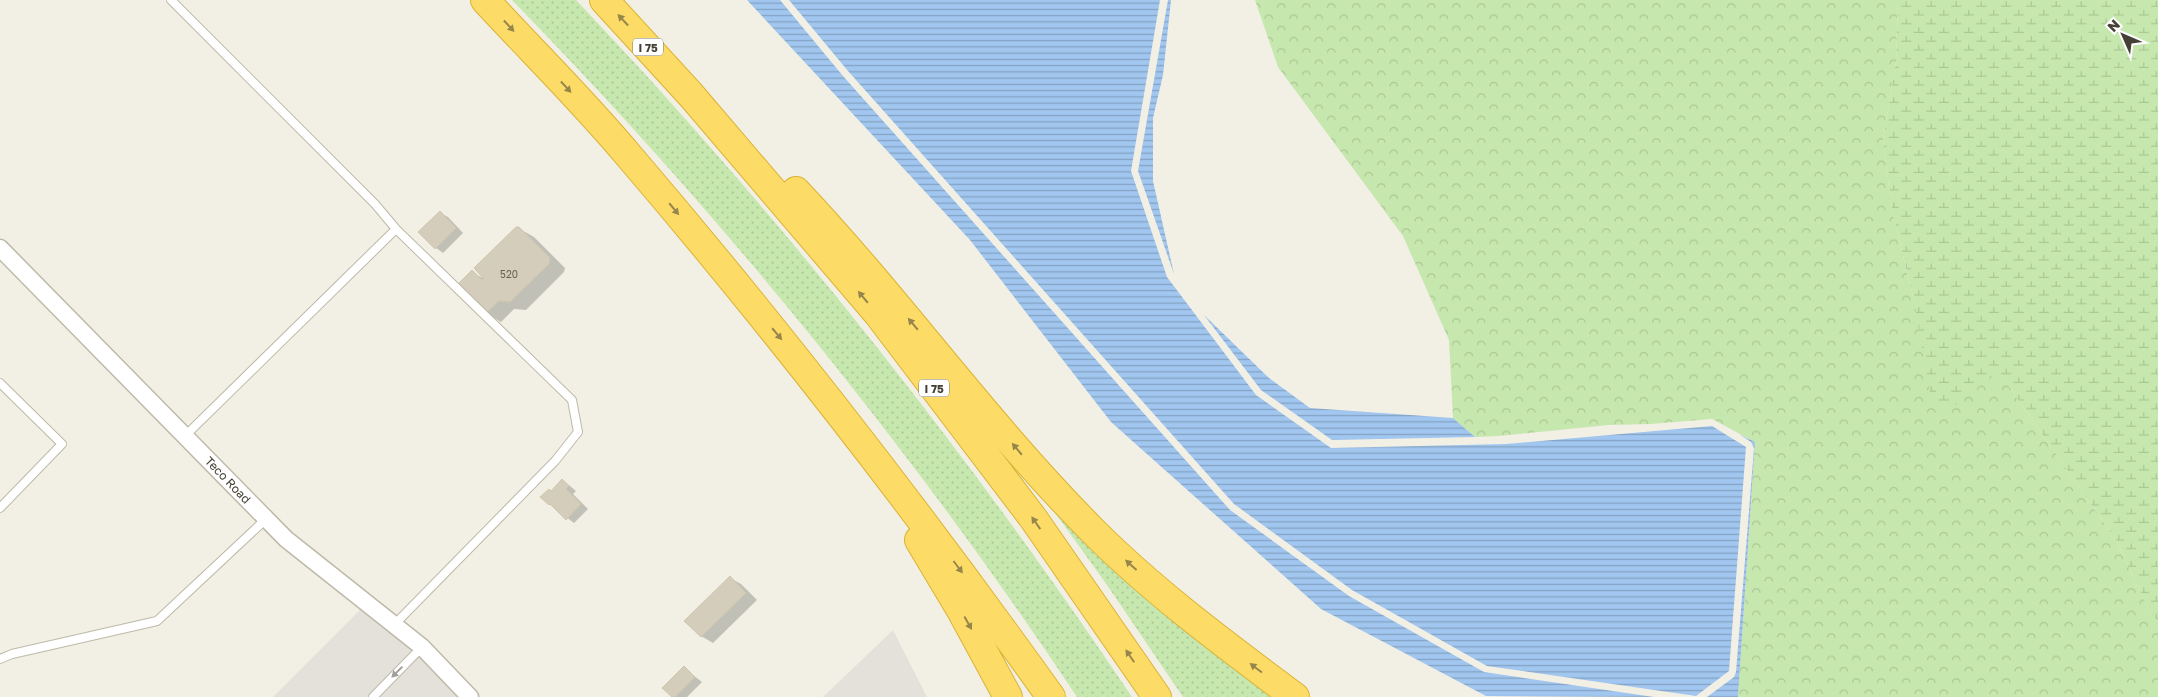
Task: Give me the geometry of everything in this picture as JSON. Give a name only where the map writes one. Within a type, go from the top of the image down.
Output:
[{"type":"highway","points":[[485,0],[628,154],[854,431],[959,568],[1051,697]]},
{"type":"highway","name":"I 75","points":[[604,0],[691,95],[878,314],[1033,518],[1157,697]]},
{"type":"highway","points":[[691,95],[771,165],[840,238],[1020,454],[1095,533],[1193,620],[1295,697]]},
{"type":"highway","points":[[854,431],[962,612],[1008,697]]},
{"type":"street","name":"Teco Road","points":[[0,248],[286,539],[422,648],[470,697]]},
{"type":"lane","points":[[171,0],[375,204],[396,230],[572,400],[578,432],[555,461],[394,625]]},
{"type":"lane","points":[[185,436],[396,230]]},
{"type":"lane","points":[[0,383],[62,444],[0,508]]},
{"type":"lane","points":[[0,659],[12,654],[157,621],[266,519]]},
{"type":"lane","points":[[373,697],[422,648]]},
{"type":"shaded area","points":[[361,609],[417,653],[459,697],[273,697]]},
{"type":"shaded area","points":[[893,630],[927,697],[823,697]]},
{"type":"green space","points":[[512,0],[576,0],[726,165],[869,337],[937,425],[1004,514],[1132,697],[1077,697],[948,513],[811,335],[665,164]]},
{"type":"green space","points":[[1255,0],[1898,0],[1896,62],[1883,140],[1892,210],[1914,301],[1985,379],[1991,375],[2008,385],[2116,540],[2148,608],[2158,622],[2158,697],[1738,697],[1755,442],[1712,419],[1609,425],[1475,437],[1453,418],[1449,340],[1403,236],[1278,67]]},
{"type":"green space","points":[[1898,0],[2158,0],[2158,622],[2148,608],[2116,540],[2008,385],[1991,376],[1954,407],[1936,403],[1931,398],[1914,301],[1892,210],[1883,140],[1896,62]]},
{"type":"green space","points":[[1046,500],[1285,697],[1183,697],[1107,585]]},
{"type":"water","points":[[747,0],[780,0],[843,76],[1230,510],[1349,596],[1484,672],[1654,697],[1486,696],[1321,609],[1111,422],[970,240]]},
{"type":"water","points":[[789,0],[1160,0],[1131,171],[1167,277],[1256,395],[1331,448],[1506,444],[1712,426],[1746,447],[1729,671],[1696,696],[1487,666],[1352,590],[1234,504],[848,71]]},
{"type":"water","points":[[1168,0],[1171,0],[1163,75],[1153,118],[1153,181],[1174,274],[1138,171]]},
{"type":"water","points":[[1204,315],[1269,378],[1310,408],[1453,418],[1475,437],[1332,440],[1261,390]]},
{"type":"water","points":[[1739,434],[1755,442],[1738,697],[1707,697],[1734,677],[1736,672],[1754,448],[1751,442]]},
{"type":"building","points":[[440,211],[456,228],[435,249],[418,232]]},
{"type":"building","points":[[516,227],[519,227],[550,258],[549,264],[510,302],[499,301],[485,314],[457,285],[472,270],[483,281],[483,278],[474,268]]},
{"type":"building","points":[[562,479],[569,486],[566,489],[581,504],[566,520],[540,497],[549,489],[551,491]]},
{"type":"building","points":[[730,576],[746,593],[701,637],[684,621]]},
{"type":"building","points":[[684,666],[695,677],[675,697],[672,697],[662,688]]}]
